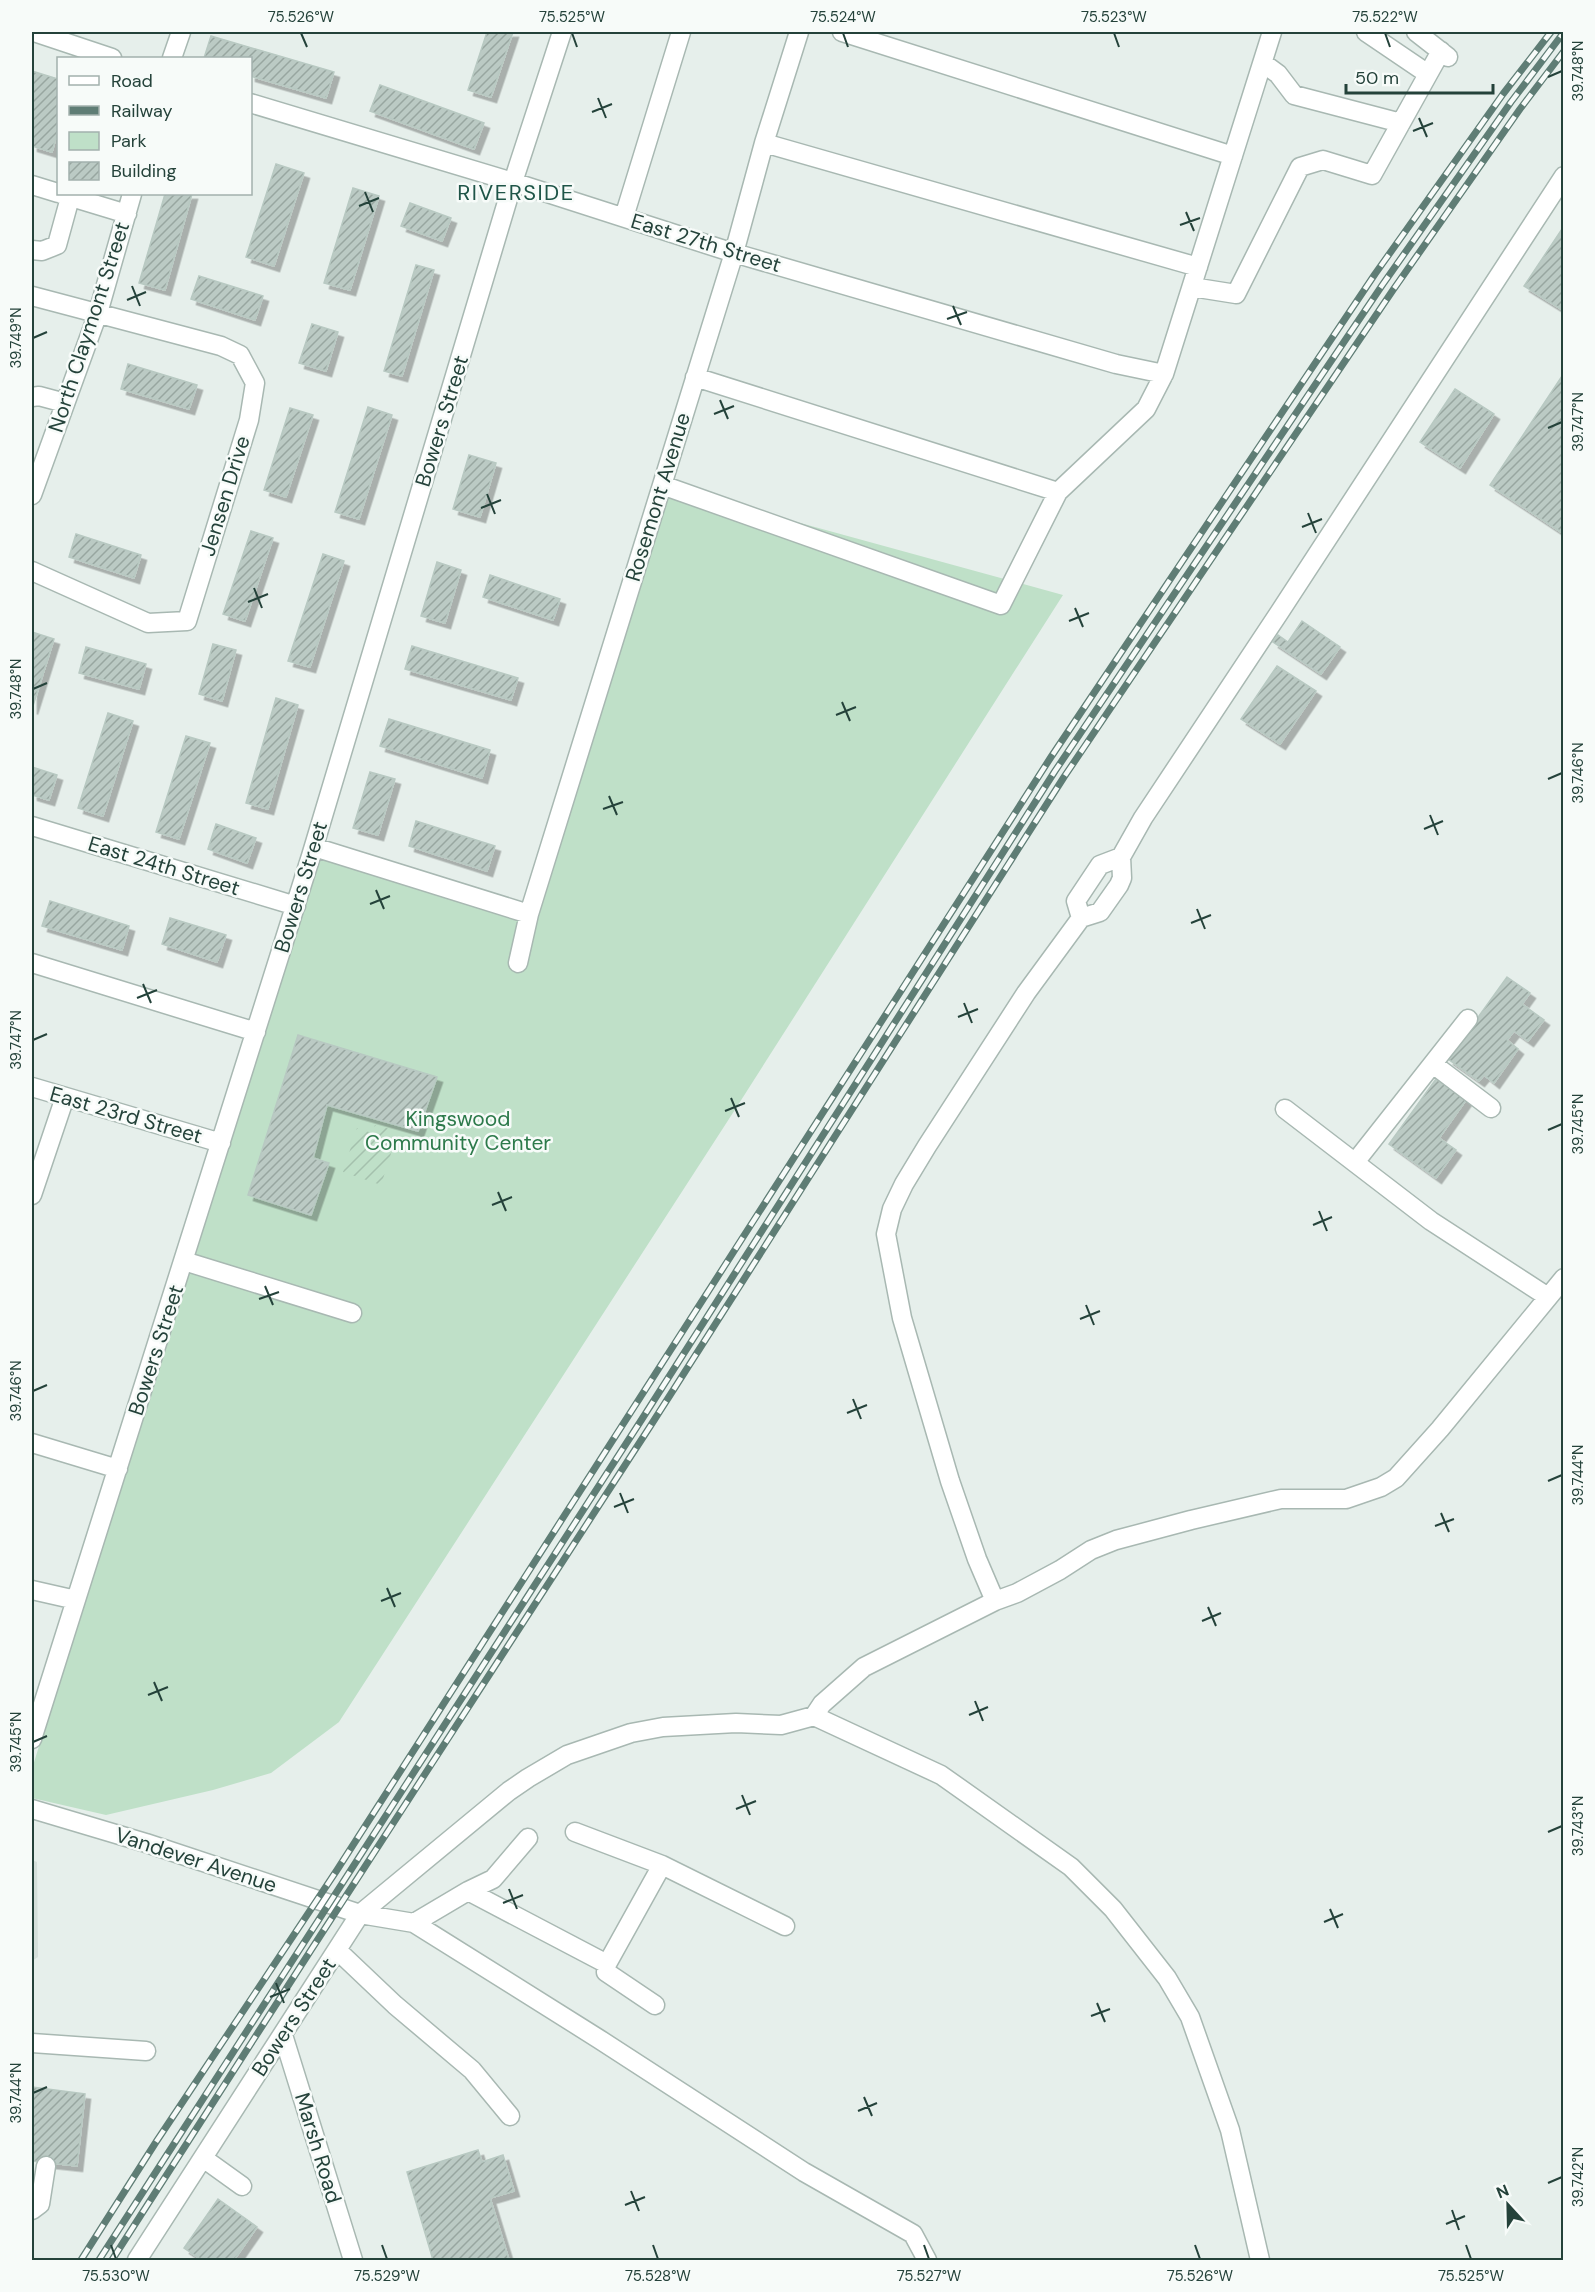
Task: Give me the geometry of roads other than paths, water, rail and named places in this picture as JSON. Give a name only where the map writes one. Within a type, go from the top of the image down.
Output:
[{"type":"street","points":[[34,32],[109,57]]},
{"type":"street","points":[[172,57],[181,32]]},
{"type":"street","name":"Bowers Street","points":[[32,1739],[296,906],[513,182],[562,32]]},
{"type":"street","points":[[624,217],[681,32]]},
{"type":"street","name":"Rosemont Avenue","points":[[518,963],[529,914],[734,253],[764,143],[799,32]]},
{"type":"street","points":[[842,32],[1233,156]]},
{"type":"street","points":[[662,485],[1000,605],[1058,492],[1146,409],[1164,374],[1272,32]]},
{"type":"street","points":[[1366,32],[1428,74]]},
{"type":"street","points":[[1192,287],[1236,294],[1300,166],[1323,160],[1372,175],[1428,74],[1444,54],[1416,32]]},
{"type":"street","points":[[1263,63],[1278,74],[1294,95],[1401,123]]},
{"type":"street","name":"East 27th Street","points":[[252,104],[513,182],[734,253],[1116,364],[1164,374]]},
{"type":"street","points":[[764,143],[1198,267]]},
{"type":"street","points":[[995,1601],[977,1559],[950,1481],[895,1291],[886,1234],[896,1201],[927,1146],[1026,993],[1081,918],[1100,912],[1113,894],[1122,878],[1121,858],[1143,818],[1280,613],[1563,176]]},
{"type":"street","points":[[32,185],[57,192]]},
{"type":"street","points":[[32,250],[42,250],[57,245],[65,195]]},
{"type":"street","points":[[68,195],[126,214]]},
{"type":"street","name":"North Claymont Street","points":[[32,490],[98,313],[132,195]]},
{"type":"street","points":[[32,296],[98,313]]},
{"type":"street","name":"Jensen Drive","points":[[32,571],[148,623],[187,621],[249,420],[255,383],[240,356],[221,346],[98,313]]},
{"type":"street","points":[[695,377],[1058,492]]},
{"type":"street","points":[[32,397],[39,396],[65,403]]},
{"type":"street","name":"East 24th Street","points":[[32,826],[296,906]]},
{"type":"street","points":[[314,847],[529,914]]},
{"type":"street","points":[[1081,918],[1076,901],[1100,865],[1121,858]]},
{"type":"street","points":[[32,963],[256,1032]]},
{"type":"street","points":[[1356,1161],[1468,1019]]},
{"type":"street","points":[[1433,1064],[1491,1108]]},
{"type":"street","name":"East 23rd Street","points":[[32,1088],[221,1143]]},
{"type":"street","points":[[32,1195],[37,1162],[65,1097]]},
{"type":"street","points":[[1285,1109],[1356,1161],[1431,1221],[1548,1297]]},
{"type":"street","points":[[184,1261],[352,1313]]},
{"type":"street","points":[[1260,2260],[1230,2130],[1190,2017],[1161,1970],[1113,1909],[1071,1868],[941,1775],[814,1716],[822,1704],[864,1667],[995,1601],[1017,1593],[1091,1550],[1116,1540],[1281,1499],[1346,1499],[1381,1488],[1396,1478],[1440,1429],[1563,1278]]},
{"type":"street","points":[[32,1443],[118,1469]]},
{"type":"street","points":[[32,1590],[76,1600]]},
{"type":"street","name":"Bowers Street","points":[[137,2260],[360,1914],[490,1808],[528,1778],[567,1755],[631,1733],[663,1726],[736,1723],[781,1725],[814,1716]]},
{"type":"street","name":"Vandever Avenue","points":[[32,1809],[146,1843],[360,1914],[414,1923]]},
{"type":"street","points":[[574,1832],[662,1865],[785,1926]]},
{"type":"street","points":[[528,1838],[493,1879],[414,1923],[804,2172],[913,2234],[927,2260]]},
{"type":"street","points":[[655,2005],[606,1972],[607,1964],[662,1865]]},
{"type":"street","points":[[468,1891],[607,1964]]},
{"type":"street","points":[[337,1950],[413,2021],[472,2070],[510,2116]]},
{"type":"street","name":"Marsh Road","points":[[283,2035],[353,2260]]},
{"type":"street","points":[[32,2043],[146,2051]]},
{"type":"street","points":[[203,2158],[242,2186]]},
{"type":"street","points":[[32,2210],[40,2204],[46,2166]]},
{"type":"railway","points":[[81,2260],[156,2142],[337,1870],[1051,757],[1375,274],[1503,94],[1551,32]]},
{"type":"railway","points":[[99,2260],[642,1419],[1055,771],[1383,284],[1511,102],[1564,32]]},
{"type":"railway","points":[[112,2260],[651,1425],[1064,777],[1393,290],[1520,109],[1564,51]]},
{"type":"district","name":"RIVERSIDE","points":[[516,192]]},
{"type":"park label","name":"Kingswood Community Center","points":[[458,1131]]}]
